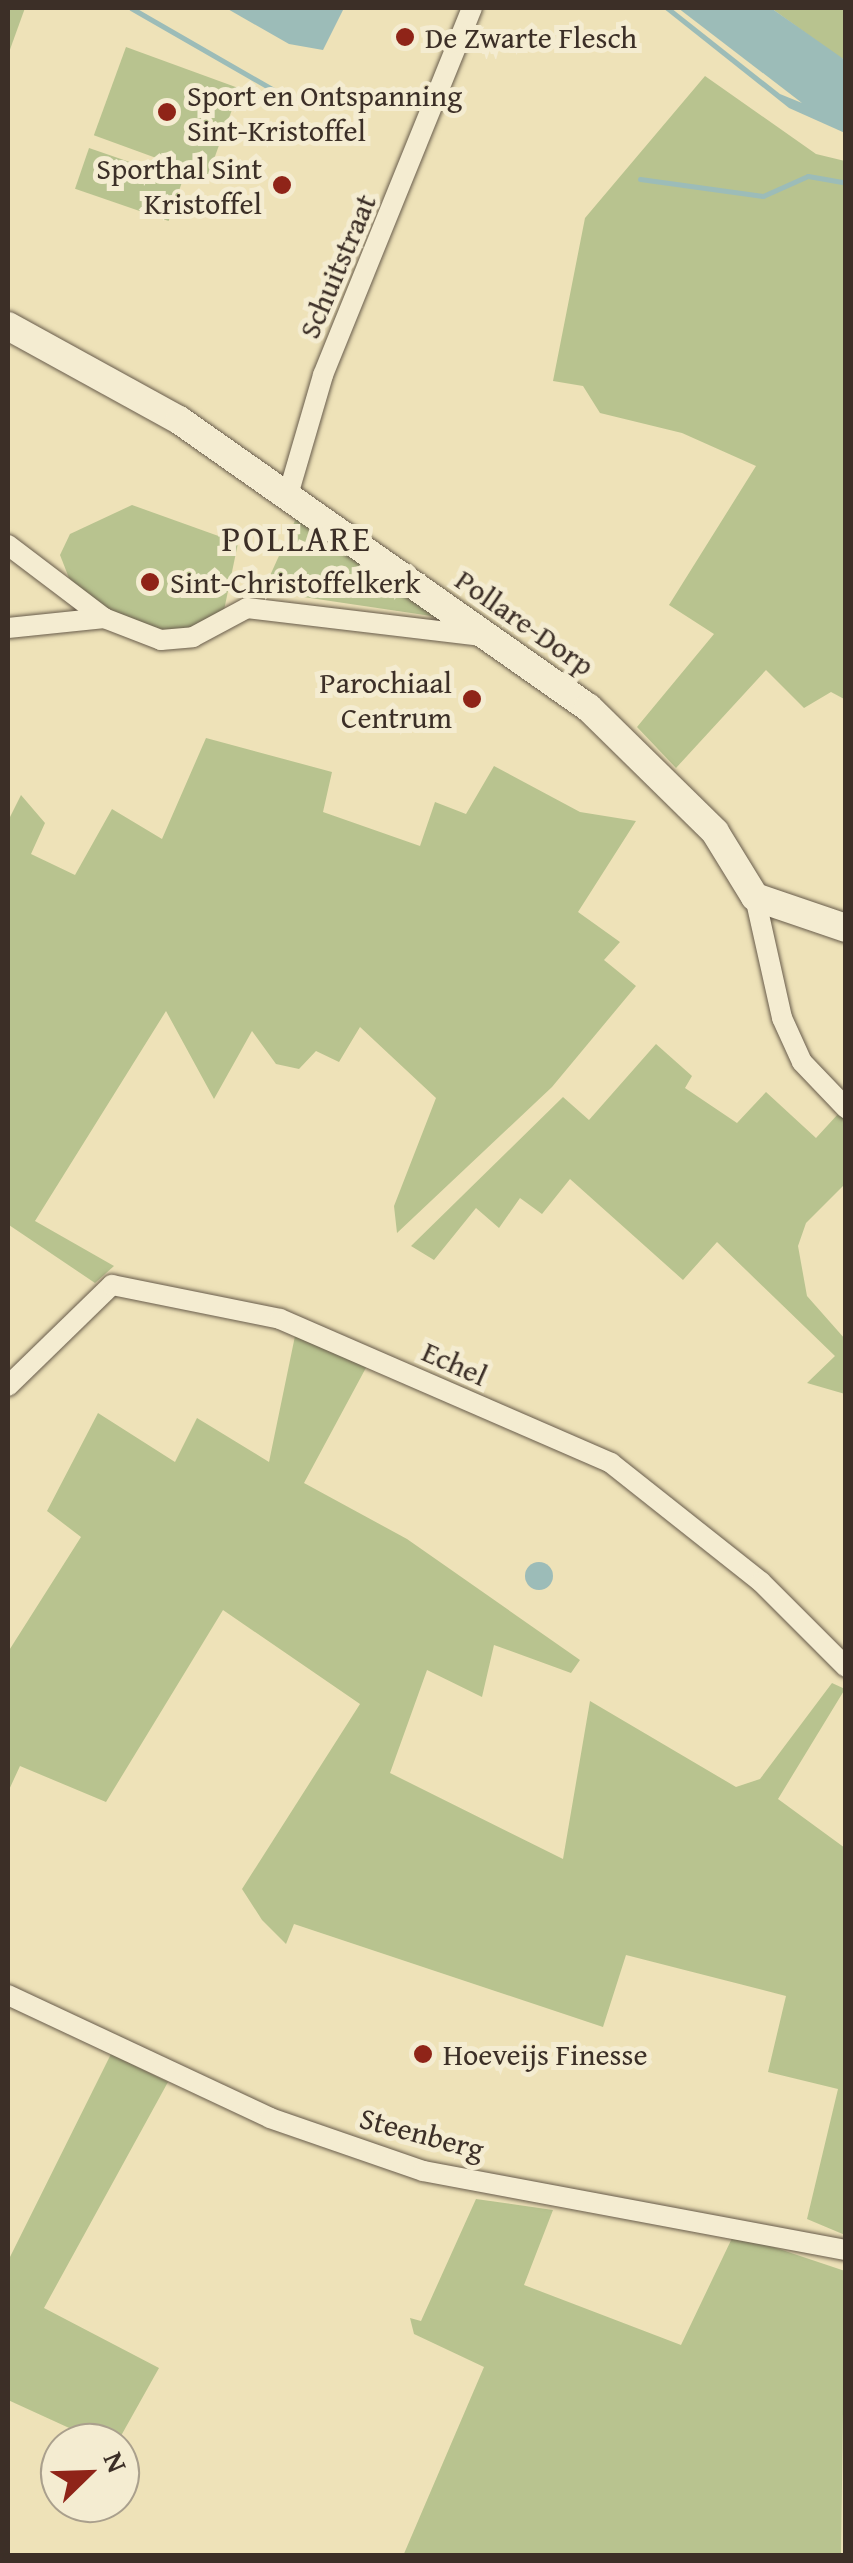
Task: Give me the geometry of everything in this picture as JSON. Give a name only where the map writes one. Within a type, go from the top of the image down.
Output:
[{"type":"street","name":"Schuitstraat","points":[[288,495],[323,374],[472,8]]},
{"type":"street","name":"Pollare-Dorp","points":[[8,326],[127,388],[490,636],[649,762],[715,832],[755,897]]},
{"type":"street","points":[[8,545],[104,618],[161,640],[193,636],[246,608],[490,636]]},
{"type":"street","points":[[8,628],[104,618]]},
{"type":"street","points":[[755,897],[846,928]]},
{"type":"street","points":[[755,897],[782,1018],[802,1062],[846,1108]]},
{"type":"street","name":"Echel","points":[[8,1386],[112,1285],[280,1319],[610,1463],[761,1582],[846,1667]]},
{"type":"street","name":"Steenberg","points":[[8,1995],[270,2118],[423,2171],[846,2250]]},
{"type":"green space","points":[[8,8],[25,8],[8,55]]},
{"type":"green space","points":[[771,8],[845,8],[845,60],[836,55]]},
{"type":"green space","name":"Sport en Ontspanning Sint-Kristoffel","points":[[126,47],[240,88],[208,177],[94,135]]},
{"type":"green space","points":[[705,76],[816,154],[845,161],[846,700],[831,692],[804,708],[766,670],[676,768],[637,727],[714,634],[669,605],[756,466],[682,433],[600,413],[583,386],[553,381],[585,218]]},
{"type":"green space","points":[[89,148],[183,180],[169,221],[75,189]]},
{"type":"green space","points":[[132,505],[238,543],[223,615],[168,636],[100,606],[69,578],[60,555],[70,534]]},
{"type":"green space","points":[[298,514],[438,617],[263,591]]},
{"type":"green space","points":[[206,738],[332,772],[323,812],[420,846],[435,802],[466,814],[494,766],[580,812],[636,821],[578,912],[620,942],[604,960],[636,986],[552,1087],[397,1233],[394,1206],[436,1098],[360,1027],[339,1062],[316,1051],[299,1069],[276,1064],[252,1031],[214,1099],[166,1011],[35,1221],[114,1266],[95,1283],[9,1225],[8,821],[21,795],[45,823],[31,854],[75,875],[112,809],[162,839]]},
{"type":"green space","points":[[656,1044],[692,1076],[685,1088],[737,1123],[766,1092],[816,1138],[839,1113],[845,1121],[845,1184],[806,1223],[798,1246],[807,1296],[845,1339],[845,1394],[807,1383],[835,1356],[717,1242],[683,1280],[570,1179],[542,1214],[520,1198],[499,1228],[476,1208],[434,1260],[411,1246],[563,1097],[589,1120]]},
{"type":"green space","points":[[295,1336],[368,1364],[304,1483],[407,1539],[580,1660],[571,1673],[494,1645],[482,1697],[427,1670],[390,1773],[563,1859],[590,1701],[736,1787],[760,1779],[832,1683],[845,1689],[778,1799],[845,1848],[845,2235],[807,2219],[838,2089],[768,2072],[786,1996],[626,1955],[603,2027],[294,1924],[286,1944],[262,1920],[242,1889],[360,1704],[223,1610],[106,1802],[20,1766],[8,1792],[8,1652],[81,1537],[47,1511],[98,1413],[175,1462],[197,1418],[269,1462]]},
{"type":"green space","points":[[111,2054],[168,2082],[44,2308],[159,2368],[128,2423],[58,2423],[8,2400],[8,2261]]},
{"type":"green space","points":[[476,2199],[553,2210],[524,2285],[681,2345],[734,2234],[845,2271],[841,2555],[403,2556],[484,2367],[414,2334],[410,2318],[421,2321]]},
{"type":"water","points":[[226,8],[344,8],[323,50],[289,44]]},
{"type":"water","points":[[663,8],[771,8],[845,60],[845,133],[789,108]]},
{"type":"water","points":[[539,1562],[549,1566],[553,1576],[549,1586],[539,1590],[529,1586],[525,1576],[529,1566]]},
{"type":"pier","points":[[671,8],[678,8],[802,103],[780,94]]},
{"type":"waterway","points":[[131,8],[289,99]]},
{"type":"waterway","points":[[640,179],[763,196],[808,176],[846,183]]},
{"type":"place","name":"De Zwarte Flesch","points":[[405,37]]},
{"type":"place","name":"Sport en Ontspanning Sint-Kristoffel","points":[[167,112]]},
{"type":"place","name":"Sporthal Sint Kristoffel","points":[[282,185]]},
{"type":"place","name":"Sint-Christoffelkerk","points":[[150,582]]},
{"type":"place","name":"Parochiaal Centrum","points":[[472,699]]},
{"type":"place","name":"Hoeveijs Finesse","points":[[423,2054]]},
{"type":"district","name":"POLLARE","points":[[297,539]]}]
